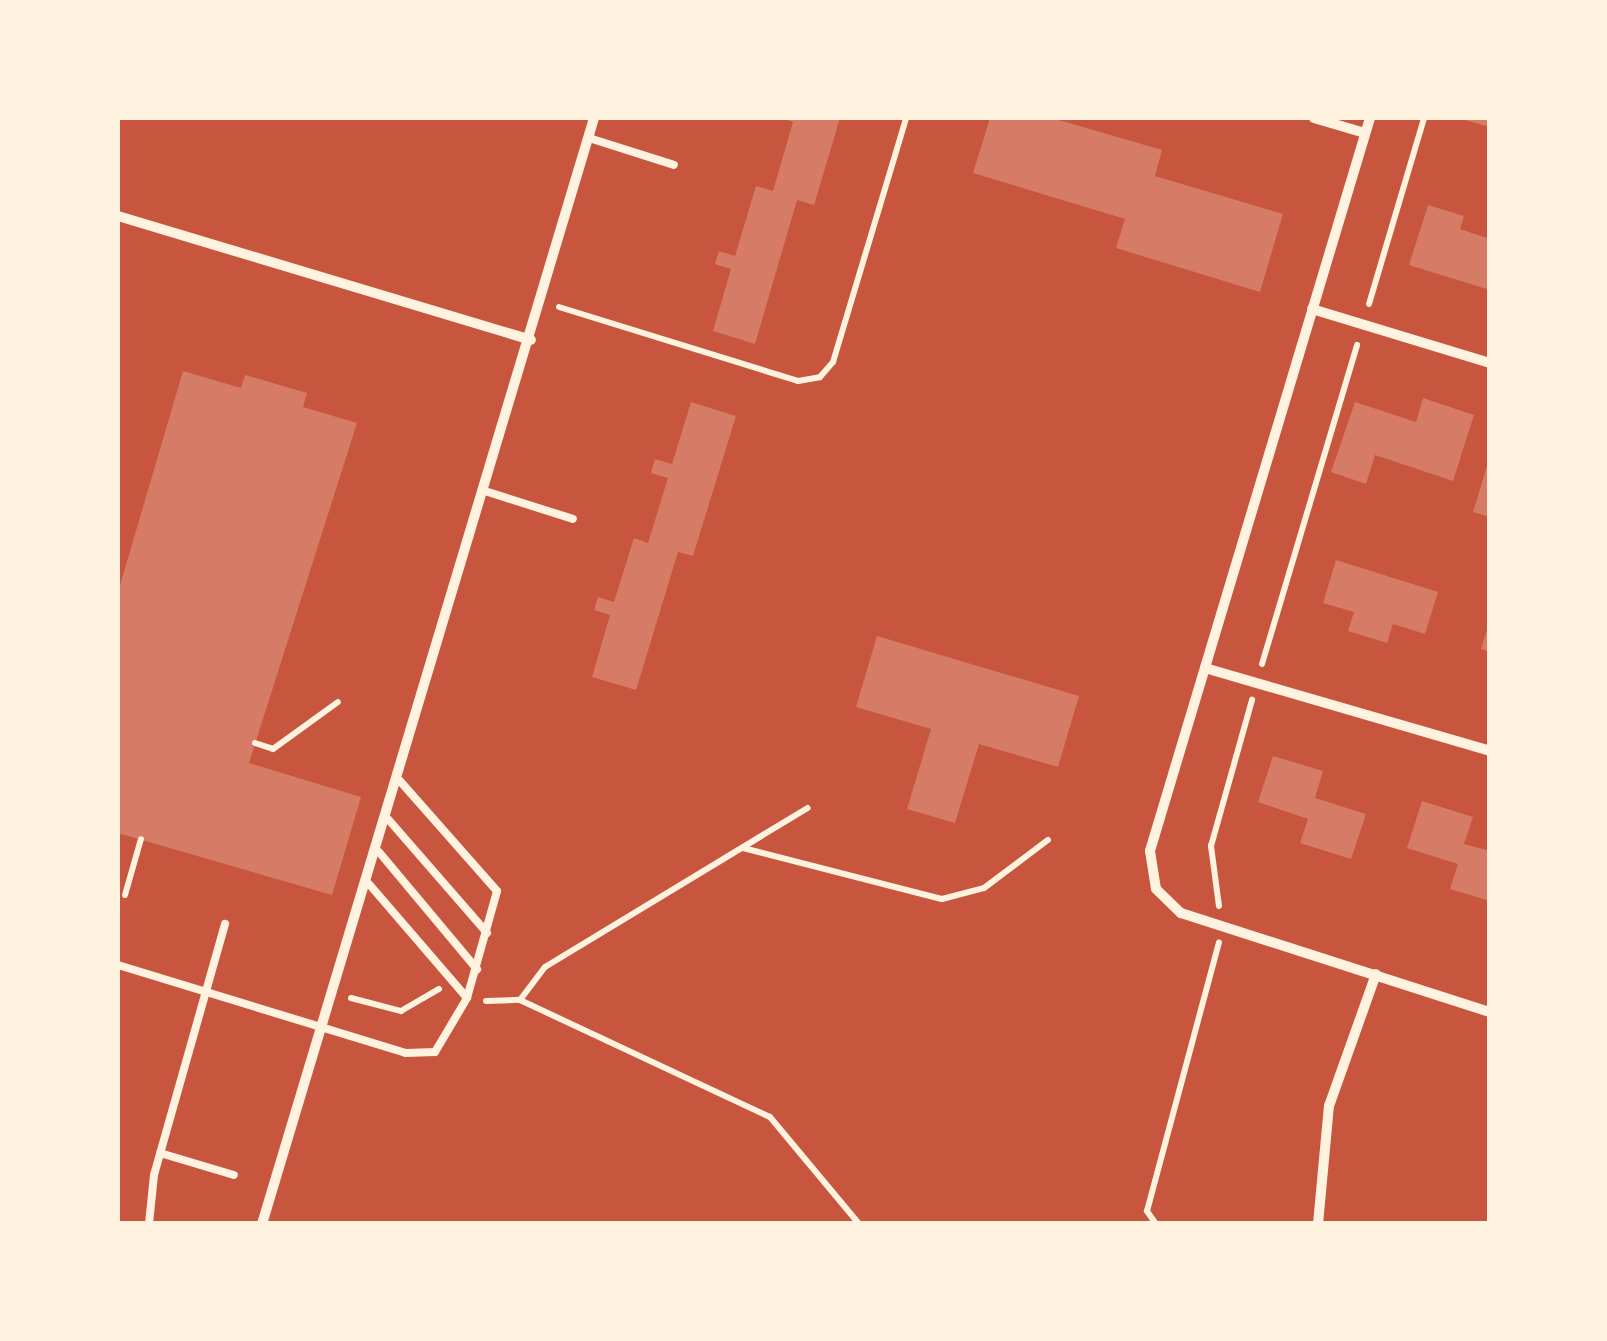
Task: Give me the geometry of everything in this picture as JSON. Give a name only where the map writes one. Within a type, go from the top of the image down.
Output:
[{"type":"street","points":[[262,1224],[488,492],[594,118]]},
{"type":"street","points":[[1314,118],[1365,133]]},
{"type":"street","points":[[1370,118],[1150,852],[1156,889],[1180,913],[1490,1012]]},
{"type":"street","points":[[118,216],[531,340]]},
{"type":"street","points":[[1312,309],[1490,363]]},
{"type":"street","points":[[1205,668],[1490,751]]},
{"type":"street","points":[[1318,1224],[1330,1106],[1376,974]]},
{"type":"lane","points":[[588,138],[674,165]]},
{"type":"lane","points":[[488,492],[573,519]]},
{"type":"lane","points":[[118,965],[406,1053],[435,1052],[467,998],[497,891],[400,781]]},
{"type":"lane","points":[[388,819],[487,934]]},
{"type":"lane","points":[[379,852],[477,969]]},
{"type":"lane","points":[[369,884],[467,998]]},
{"type":"lane","points":[[150,1224],[160,1153],[226,924]]},
{"type":"lane","points":[[160,1153],[234,1174]]},
{"type":"path","points":[[542,301],[798,382],[820,377],[833,362],[906,118]]},
{"type":"path","points":[[1156,1224],[1147,1211],[1202,1027],[1221,925],[1211,846],[1424,118]]},
{"type":"path","points":[[254,742],[273,749],[338,702]]},
{"type":"path","points":[[520,1000],[545,967],[808,808]]},
{"type":"path","points":[[126,895],[141,840]]},
{"type":"path","points":[[742,847],[942,899],[984,888],[1048,840]]},
{"type":"path","points":[[336,992],[401,1011],[444,988]]},
{"type":"path","points":[[467,998],[520,1000],[770,1117],[859,1224]]},
{"type":"building","points":[[782,118],[840,118],[814,205],[797,200],[755,344],[713,331],[731,269],[715,264],[719,251],[735,256],[756,186],[773,191],[793,122]]},
{"type":"building","points":[[990,118],[1052,118],[1162,150],[1155,176],[1283,214],[1260,292],[1116,248],[1125,219],[973,173]]},
{"type":"building","points":[[1461,118],[1490,118],[1490,127],[1461,119]]},
{"type":"building","points":[[1428,205],[1464,216],[1460,229],[1490,239],[1490,290],[1409,265]]},
{"type":"building","points":[[183,371],[241,388],[245,375],[307,393],[303,407],[357,423],[249,763],[361,797],[332,895],[118,833],[118,592]]},
{"type":"building","points":[[1423,398],[1474,415],[1453,481],[1375,455],[1366,484],[1331,472],[1355,402],[1416,422]]},
{"type":"building","points":[[691,402],[736,416],[693,556],[678,552],[636,690],[592,677],[610,615],[594,610],[598,597],[614,602],[634,538],[648,543],[668,478],[651,473],[655,459],[672,464]]},
{"type":"building","points":[[1490,460],[1490,517],[1473,512]]},
{"type":"building","points":[[1336,560],[1438,592],[1425,634],[1393,624],[1387,643],[1348,631],[1354,612],[1323,603]]},
{"type":"building","points":[[1490,623],[1490,652],[1481,649]]},
{"type":"building","points":[[877,636],[1079,696],[1058,767],[979,744],[955,823],[907,809],[931,729],[856,707]]},
{"type":"building","points":[[1273,756],[1323,771],[1315,798],[1366,814],[1351,859],[1300,843],[1308,819],[1258,802]]},
{"type":"building","points":[[1422,801],[1473,817],[1464,844],[1490,851],[1490,901],[1450,889],[1458,864],[1407,848]]}]
